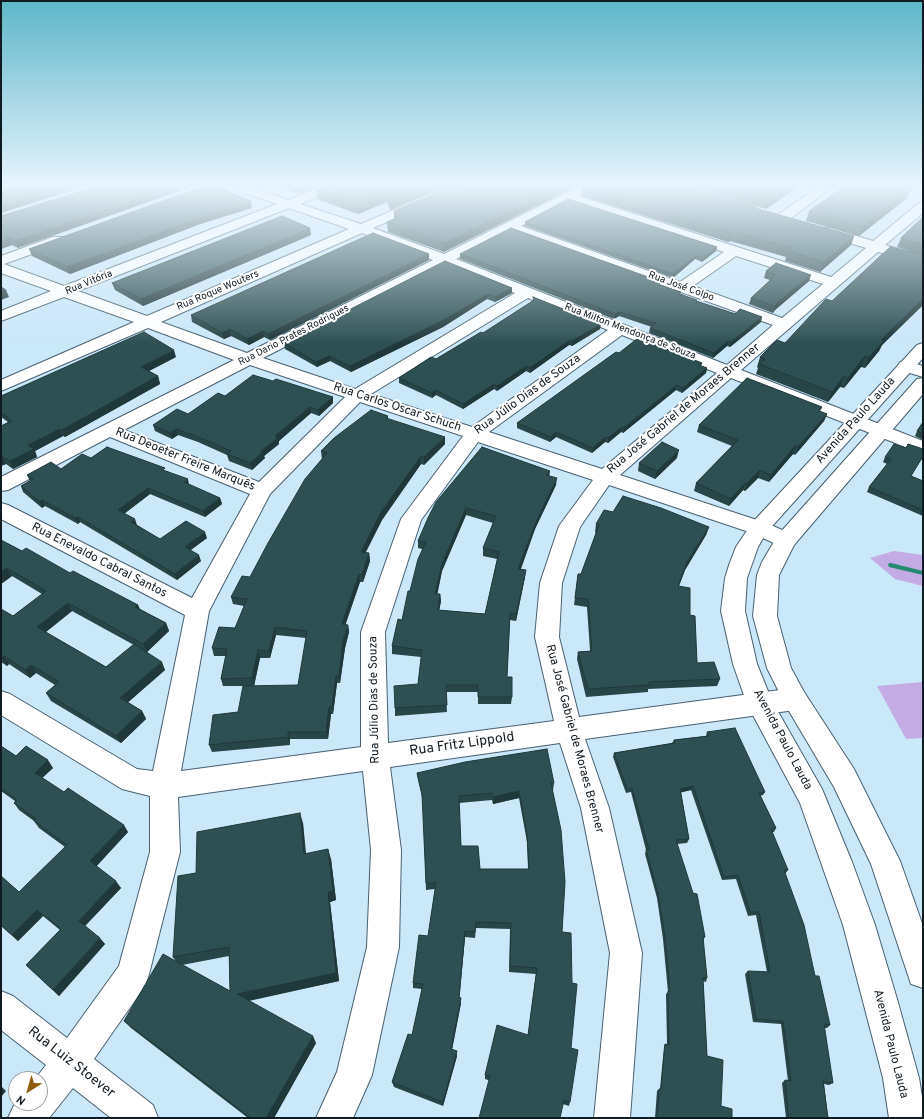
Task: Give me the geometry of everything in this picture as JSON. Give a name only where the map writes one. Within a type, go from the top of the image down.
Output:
[{"type":"street","points":[[1,261],[61,239]]},
{"type":"street","name":"Rua Vitória","points":[[1,316],[199,239]]},
{"type":"street","name":"Rua Roque Wouters","points":[[1,386],[337,239]]},
{"type":"street","name":"Rua Milton Mendonça de Souza","points":[[392,239],[881,431]]},
{"type":"street","name":"Rua Dario Prates Rodrigues","points":[[1,485],[484,239]]},
{"type":"street","name":"Rua José Colpo","points":[[547,239],[785,324]]},
{"type":"street","points":[[698,239],[833,282]]},
{"type":"street","points":[[852,239],[923,261]]},
{"type":"street","name":"Rua José Gabriel de Moraes Brenner","points":[[612,1118],[626,953],[595,808],[570,730],[547,637],[551,583],[570,526],[604,477],[883,239]]},
{"type":"street","points":[[682,287],[734,251]]},
{"type":"street","name":"Rua Carlos Oscar Schuch","points":[[1,268],[248,359],[759,528],[786,540]]},
{"type":"street","points":[[48,1091],[70,1063],[133,974],[165,852],[164,786],[197,611],[262,491],[357,395],[527,292]]},
{"type":"street","name":"Rua Júlio Dias de Souza","points":[[334,1118],[354,1075],[383,947],[386,850],[375,757],[373,632],[411,519],[474,434],[620,328]]},
{"type":"street","name":"Avenida Paulo Lauda","points":[[923,348],[917,374],[881,431],[786,540],[773,562],[768,575],[765,616],[779,668],[795,699],[844,778],[884,862],[923,972]]},
{"type":"street","name":"Avenida Paulo Lauda","points":[[907,1118],[901,1078],[859,925],[837,862],[812,798],[760,704],[745,664],[733,611],[736,578],[740,565],[747,547],[759,528],[856,421],[917,374]]},
{"type":"street","name":"Rua Deoeter Freire Marquês","points":[[108,430],[262,491]]},
{"type":"street","points":[[881,431],[923,448]]},
{"type":"street","name":"Rua Enevaldo Cabral Santos","points":[[1,510],[197,611]]},
{"type":"street","name":"Rua Fritz Lippold","points":[[1,702],[132,780],[164,786],[795,699]]},
{"type":"street","name":"Rua Luiz Stoever","points":[[1,1008],[140,1118]]},
{"type":"shaded area","points":[[894,551],[923,555],[923,586],[895,579],[870,558]]},
{"type":"shaded area","points":[[923,682],[923,738],[906,739],[877,686]]},
{"type":"building","points":[[56,239],[142,239],[67,267],[29,249]]},
{"type":"building","points":[[223,239],[283,239],[141,299],[112,283]]},
{"type":"building","points":[[359,239],[390,239],[429,254],[268,334],[263,331],[247,339],[230,329],[222,333],[191,315]]},
{"type":"building","points":[[434,239],[452,239],[444,243]]},
{"type":"building","points":[[489,239],[542,239],[662,282],[659,285],[681,292],[679,294],[697,300],[696,301],[735,314],[740,309],[762,317],[731,342],[728,341],[714,353],[650,328],[656,323],[620,312],[615,314],[460,254]]},
{"type":"building","points":[[574,239],[693,239],[717,247],[703,258],[696,256],[673,274]]},
{"type":"building","points":[[761,239],[850,239],[824,262],[788,251],[792,248]]},
{"type":"building","points":[[905,239],[923,239],[923,245]]},
{"type":"building","points":[[890,247],[923,255],[923,299],[881,340],[884,341],[869,357],[865,356],[848,378],[844,376],[832,392],[759,364],[765,359],[760,357],[777,340],[785,343],[826,299],[832,301]]},
{"type":"building","points":[[445,261],[512,288],[495,297],[488,294],[442,321],[350,366],[329,356],[316,362],[284,343]]},
{"type":"building","points":[[776,263],[811,275],[775,306],[751,298],[776,275],[766,271]]},
{"type":"building","points":[[533,297],[601,324],[572,341],[570,340],[530,368],[526,366],[497,386],[494,384],[463,404],[436,390],[432,393],[399,378],[431,357],[436,359],[481,332],[483,333],[534,300]]},
{"type":"building","points":[[144,332],[174,350],[141,367],[158,376],[62,430],[60,429],[28,445],[34,449],[10,461],[2,456],[1,457],[1,426],[12,421],[1,412],[1,396]]},
{"type":"building","points":[[638,338],[702,363],[699,365],[707,368],[683,388],[677,385],[624,428],[622,427],[608,438],[605,437],[593,448],[556,432],[551,437],[517,423],[616,352],[619,353]]},
{"type":"building","points":[[253,375],[273,381],[276,379],[333,397],[318,410],[310,407],[275,436],[278,438],[261,451],[263,452],[250,463],[227,454],[231,451],[196,436],[176,429],[170,433],[153,425],[177,409],[188,414],[218,393],[225,396]]},
{"type":"building","points":[[747,378],[822,407],[819,411],[827,414],[798,447],[795,446],[771,475],[760,470],[747,483],[745,483],[731,499],[696,483],[738,440],[699,425]]},
{"type":"building","points":[[371,410],[388,416],[386,418],[445,437],[424,457],[421,456],[381,512],[361,552],[369,553],[362,574],[359,574],[342,624],[348,625],[343,641],[339,676],[336,676],[332,707],[329,707],[326,732],[288,732],[288,737],[209,745],[213,715],[238,712],[243,686],[298,685],[307,631],[275,627],[269,651],[258,650],[252,678],[221,679],[227,649],[212,648],[219,627],[235,628],[247,599],[231,597],[242,576],[250,577],[305,479],[327,453],[321,451],[334,438]]},
{"type":"building","points":[[923,422],[923,434],[917,431]]},
{"type":"building","points":[[662,442],[679,450],[657,471],[639,463]]},
{"type":"building","points":[[894,444],[906,448],[908,444],[923,449],[923,456],[911,476],[923,481],[923,510],[869,487],[891,459],[885,457]]},
{"type":"building","points":[[107,447],[165,468],[163,470],[188,479],[184,482],[220,498],[203,511],[148,488],[118,510],[135,519],[131,522],[160,539],[186,521],[205,532],[185,547],[199,555],[175,574],[78,517],[75,518],[42,500],[40,502],[21,486],[33,479],[27,475],[51,462],[61,469],[82,454],[91,458]]},
{"type":"building","points":[[482,447],[550,471],[546,475],[557,478],[536,522],[518,569],[526,570],[516,614],[510,613],[507,677],[512,677],[512,697],[478,697],[478,685],[446,685],[447,705],[395,708],[394,686],[418,684],[422,650],[392,646],[398,619],[402,620],[408,591],[410,591],[418,559],[426,542],[418,541],[436,502]],"holes":[[[466,508],[496,516],[483,548],[499,552],[485,614],[438,610],[440,594],[435,594],[442,564]]]},
{"type":"building","points":[[623,496],[661,508],[709,527],[687,562],[678,586],[690,588],[690,615],[695,616],[697,663],[714,662],[720,679],[649,682],[650,685],[588,689],[578,652],[592,651],[588,599],[575,598],[578,574],[581,574],[599,525],[596,524],[604,510],[613,512]]},
{"type":"building","points":[[1,540],[22,551],[26,548],[70,573],[73,571],[138,605],[135,607],[166,623],[143,644],[68,603],[37,627],[106,667],[134,644],[162,662],[120,698],[142,711],[116,736],[46,693],[59,682],[31,665],[25,670],[4,656],[2,658],[1,657],[1,609],[13,616],[46,591],[7,568],[1,572]]},
{"type":"building","points":[[735,728],[765,792],[759,793],[776,828],[771,829],[788,870],[784,870],[804,925],[815,976],[819,976],[830,1025],[824,1024],[833,1083],[823,1081],[828,1118],[789,1118],[785,1080],[791,1081],[783,1021],[756,1019],[748,971],[770,972],[759,912],[750,912],[738,875],[724,877],[693,786],[680,789],[689,839],[676,840],[693,893],[697,894],[705,937],[703,937],[707,978],[703,978],[707,1056],[723,1060],[721,1106],[732,1109],[732,1118],[657,1118],[665,1044],[669,1045],[668,991],[670,991],[665,936],[658,894],[646,850],[649,850],[632,788],[627,789],[614,753],[675,743],[674,740],[709,736],[707,732]]},
{"type":"building","points":[[1,746],[16,756],[26,746],[48,760],[35,773],[64,792],[68,788],[124,825],[90,861],[116,881],[79,921],[100,938],[53,990],[26,965],[61,929],[37,910],[12,935],[1,925],[1,876],[19,892],[67,845],[34,821],[36,819],[14,803],[17,800],[1,788]]},
{"type":"building","points":[[547,749],[554,783],[551,783],[561,830],[565,882],[562,932],[571,933],[572,983],[577,984],[571,1048],[578,1050],[570,1102],[564,1100],[560,1118],[479,1118],[490,1076],[485,1075],[497,1025],[528,1035],[537,968],[510,966],[511,923],[476,922],[475,932],[465,931],[459,997],[461,998],[451,1049],[457,1051],[443,1102],[392,1082],[408,1034],[412,1035],[423,984],[413,983],[419,935],[428,936],[436,883],[426,883],[422,794],[417,773],[465,762]],"holes":[[[519,791],[527,835],[529,869],[480,869],[478,846],[461,846],[459,796],[492,793],[493,797]]]},
{"type":"building","points":[[300,813],[304,854],[328,849],[333,891],[328,892],[336,973],[237,994],[313,1036],[266,1118],[251,1118],[124,1021],[163,954],[230,991],[229,947],[173,957],[178,876],[196,873],[197,832]]},
{"type":"waterway","points":[[891,565],[923,573]]}]
